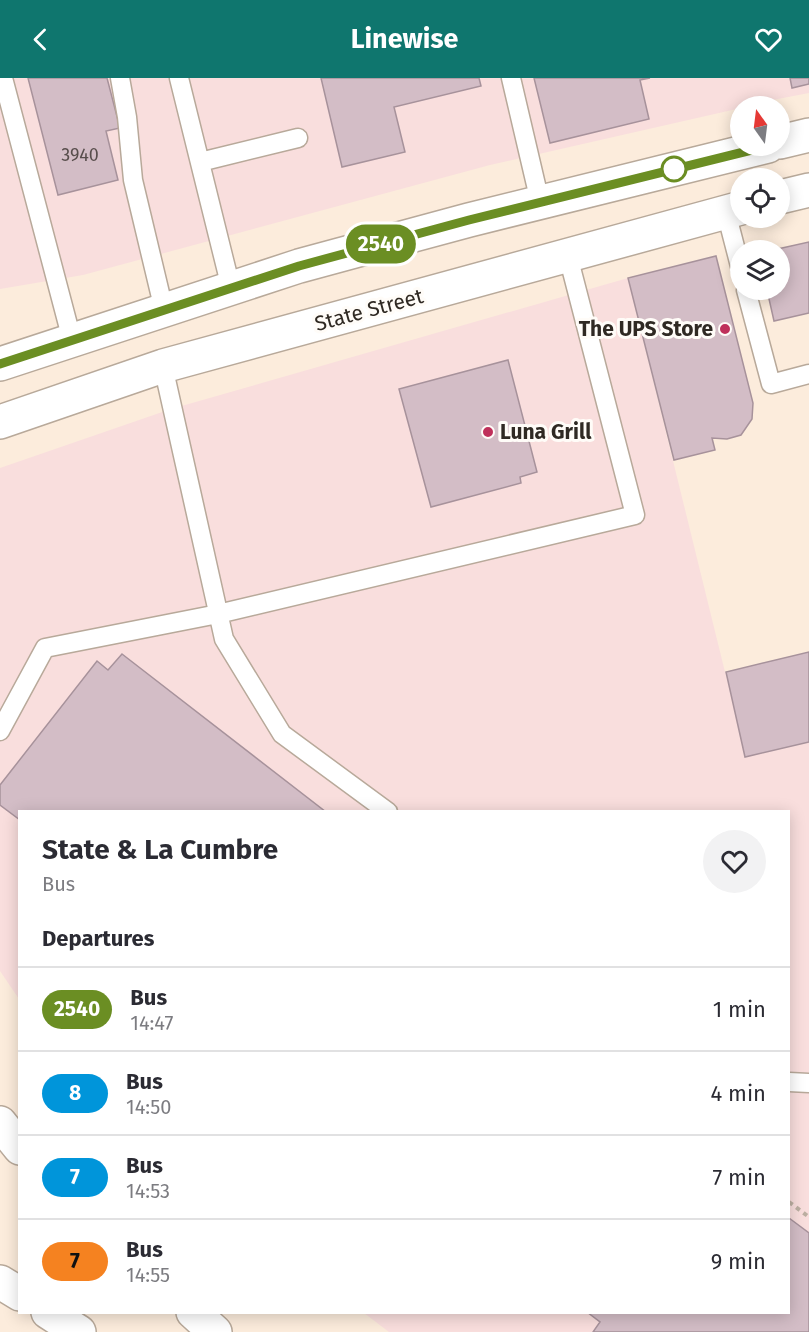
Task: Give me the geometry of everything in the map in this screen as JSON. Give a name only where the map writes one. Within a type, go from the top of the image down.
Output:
[{"type":"main road","points":[[790,140],[809,135]]},
{"type":"main road","points":[[0,364],[299,266],[540,202],[730,155]]},
{"type":"main road","points":[[790,195],[809,190]]},
{"type":"main road","name":"State Street","points":[[0,422],[163,366],[730,211]]},
{"type":"main road","points":[[0,1123],[18,1146]]},
{"type":"main road","points":[[0,1282],[18,1293]]},
{"type":"main road","points":[[51,1314],[79,1332]]},
{"type":"main road","points":[[195,1314],[215,1332]]},
{"type":"lane","points":[[3,78],[72,340]]},
{"type":"lane","points":[[120,78],[127,117],[133,180],[164,310]]},
{"type":"lane","points":[[179,78],[231,288]]},
{"type":"lane","points":[[511,78],[540,202]]},
{"type":"lane","points":[[200,162],[298,138]]},
{"type":"lane","points":[[0,731],[45,648],[218,614],[636,515],[568,255]]},
{"type":"lane","points":[[749,300],[771,384],[809,374]]},
{"type":"lane","points":[[163,366],[224,639],[282,734],[385,810]]},
{"type":"lane","points":[[790,1082],[809,1083]]},
{"type":"path","points":[[790,1203],[809,1217]]},
{"type":"shaded area","points":[[0,78],[809,78],[809,93],[790,97],[730,96],[730,110],[490,165],[83,275],[0,289]]},
{"type":"shaded area","points":[[628,278],[725,672],[809,652],[809,1332],[389,1332],[365,1314],[790,1314],[790,810],[18,810],[18,998],[0,971],[0,468],[171,409]]},
{"type":"building","points":[[28,78],[107,78],[120,128],[106,131],[118,180],[58,195]]},
{"type":"building","points":[[321,78],[479,78],[481,86],[394,107],[405,152],[342,167]]},
{"type":"building","points":[[534,78],[650,78],[640,80],[649,119],[550,143]]},
{"type":"building","points":[[790,78],[809,78],[809,84],[792,88]]},
{"type":"building","points":[[809,242],[809,313],[774,321],[769,300],[790,300],[790,246]]},
{"type":"building","points":[[716,256],[753,403],[752,419],[741,435],[727,439],[712,438],[715,450],[674,460],[628,278]]},
{"type":"building","points":[[508,360],[537,472],[520,477],[521,483],[431,507],[399,389]]},
{"type":"building","points":[[809,652],[809,742],[745,757],[726,672]]},
{"type":"building","points":[[122,654],[323,810],[18,810],[18,818],[0,805],[0,785],[97,661],[108,670]]},
{"type":"building","points":[[790,1219],[809,1233],[809,1332],[593,1332],[600,1322],[590,1314],[790,1314]]},
{"type":"bus line","name":"2540","points":[[0,364],[299,266],[469,220],[730,155]]},
{"type":"place","name":"The UPS Store","points":[[725,329]]},
{"type":"place","name":"Luna Grill","points":[[488,432]]}]
